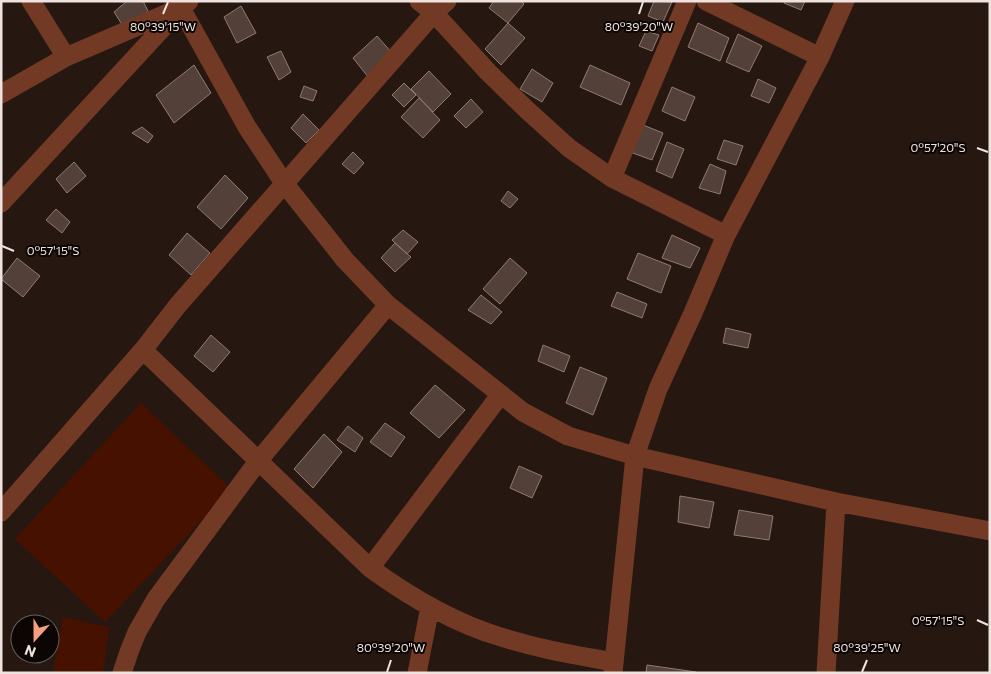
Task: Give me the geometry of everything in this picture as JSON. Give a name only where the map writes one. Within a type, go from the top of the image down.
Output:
[{"type":"street","points":[[31,1],[66,57]]},
{"type":"street","points":[[612,178],[687,1]]},
{"type":"street","points":[[706,1],[820,58]]},
{"type":"street","points":[[142,350],[370,568],[393,585],[430,607],[500,637],[613,667],[636,456],[658,389],[694,313],[726,235],[820,58],[845,1]]},
{"type":"street","points":[[1,94],[66,57],[183,3]]},
{"type":"street","points":[[183,3],[247,127],[284,183],[345,260],[388,305],[523,412],[568,436],[636,456],[836,502],[990,531]]},
{"type":"street","points":[[1,203],[183,3]]},
{"type":"street","points":[[1,512],[142,350],[433,5],[488,72],[569,148],[612,178],[726,235]]},
{"type":"street","points":[[122,673],[138,632],[156,599],[259,460],[388,305]]},
{"type":"street","points":[[370,568],[501,394]]},
{"type":"street","points":[[826,673],[836,502]]},
{"type":"street","points":[[417,673],[430,607]]},
{"type":"shaded area","points":[[141,403],[231,489],[105,622],[15,539]]},
{"type":"shaded area","points":[[63,617],[109,627],[103,673],[53,673],[55,664],[60,664],[60,634]]},
{"type":"building","points":[[127,1],[143,1],[150,15],[125,29],[114,12]]},
{"type":"building","points":[[494,1],[521,1],[524,4],[508,23],[489,8]]},
{"type":"building","points":[[654,1],[672,2],[663,22],[648,16]]},
{"type":"building","points":[[784,1],[805,1],[801,10],[784,3]]},
{"type":"building","points":[[241,6],[256,33],[237,43],[224,17]]},
{"type":"building","points":[[508,23],[525,38],[501,65],[485,49]]},
{"type":"building","points":[[698,23],[729,38],[720,61],[688,47]]},
{"type":"building","points":[[646,31],[659,35],[652,51],[639,46]]},
{"type":"building","points":[[738,34],[762,46],[749,72],[726,62]]},
{"type":"building","points":[[377,36],[393,54],[369,78],[353,58]]},
{"type":"building","points":[[281,51],[291,72],[279,80],[267,57]]},
{"type":"building","points":[[194,65],[211,93],[174,123],[156,95]]},
{"type":"building","points":[[590,65],[630,83],[621,105],[580,87]]},
{"type":"building","points":[[532,69],[553,83],[542,102],[520,89]]},
{"type":"building","points":[[429,71],[451,94],[433,112],[411,89]]},
{"type":"building","points":[[758,79],[776,88],[769,103],[751,96]]},
{"type":"building","points":[[404,83],[416,95],[404,107],[392,95]]},
{"type":"building","points":[[304,86],[317,91],[313,101],[300,97]]},
{"type":"building","points":[[672,87],[695,97],[685,121],[662,111]]},
{"type":"building","points":[[419,98],[440,120],[423,138],[401,117]]},
{"type":"building","points":[[471,99],[483,112],[466,128],[454,116]]},
{"type":"building","points":[[303,114],[319,130],[306,143],[291,128]]},
{"type":"building","points":[[643,125],[663,133],[652,160],[630,152]]},
{"type":"building","points":[[142,127],[153,136],[148,143],[132,133]]},
{"type":"building","points":[[724,140],[743,146],[736,165],[717,159]]},
{"type":"building","points":[[667,142],[684,149],[672,178],[656,171]]},
{"type":"building","points":[[353,152],[364,163],[354,174],[342,164]]},
{"type":"building","points":[[74,162],[86,176],[67,193],[56,179]]},
{"type":"building","points":[[710,164],[726,171],[720,194],[699,188]]},
{"type":"building","points":[[225,175],[248,198],[221,229],[197,207]]},
{"type":"building","points":[[508,191],[518,199],[510,208],[501,201]]},
{"type":"building","points":[[56,209],[70,222],[62,233],[46,220]]},
{"type":"building","points":[[403,230],[418,242],[407,254],[392,240]]},
{"type":"building","points":[[187,233],[210,253],[191,275],[169,255]]},
{"type":"building","points":[[672,235],[700,248],[690,268],[662,258]]},
{"type":"building","points":[[395,243],[411,257],[395,272],[381,258]]},
{"type":"building","points":[[638,253],[671,266],[661,293],[627,279]]},
{"type":"building","points":[[17,258],[40,276],[23,297],[1,279]]},
{"type":"building","points":[[510,258],[527,273],[500,304],[483,289]]},
{"type":"building","points":[[617,292],[647,304],[642,318],[611,306]]},
{"type":"building","points":[[481,295],[502,312],[491,324],[468,310]]},
{"type":"building","points":[[726,328],[751,334],[748,348],[723,343]]},
{"type":"building","points":[[211,335],[230,352],[213,372],[194,356]]},
{"type":"building","points":[[543,345],[570,356],[564,372],[538,361]]},
{"type":"building","points":[[580,367],[607,378],[593,415],[566,403]]},
{"type":"building","points":[[435,385],[465,410],[439,438],[410,413]]},
{"type":"building","points":[[385,423],[405,437],[391,457],[370,442]]},
{"type":"building","points":[[348,426],[363,438],[355,452],[337,440]]},
{"type":"building","points":[[324,434],[342,452],[313,488],[294,469]]},
{"type":"building","points":[[519,466],[542,476],[532,498],[510,488]]},
{"type":"building","points":[[680,496],[714,502],[709,528],[678,522]]},
{"type":"building","points":[[739,510],[773,516],[769,540],[734,535]]},
{"type":"building","points":[[647,665],[696,672],[696,673],[646,673]]}]
